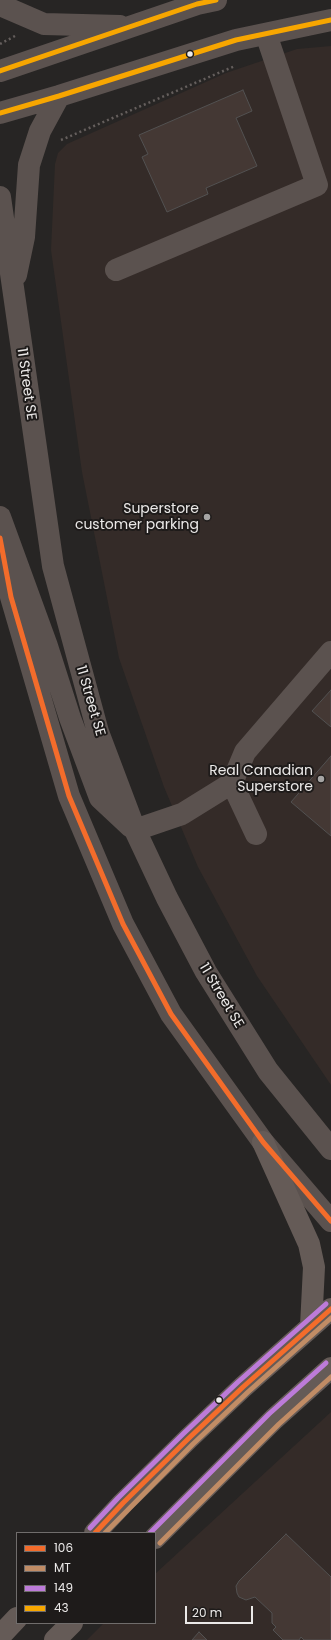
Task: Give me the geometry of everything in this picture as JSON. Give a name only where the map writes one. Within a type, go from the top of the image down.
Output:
[{"type":"main road","points":[[263,1142],[309,1244],[314,1267],[311,1326]]},
{"type":"main road","points":[[96,1532],[122,1503],[194,1434],[331,1309]]},
{"type":"main road","points":[[156,1537],[274,1419],[331,1368]]},
{"type":"main road","points":[[0,1636],[16,1619]]},
{"type":"main road","points":[[55,1640],[71,1624]]},
{"type":"street","points":[[0,71],[197,4],[216,0]]},
{"type":"street","points":[[0,5],[44,24],[131,26]]},
{"type":"street","points":[[0,113],[236,40],[331,20]]},
{"type":"street","points":[[116,270],[317,185],[266,34]]},
{"type":"street","points":[[13,294],[24,237],[29,165],[40,131],[59,96]]},
{"type":"street","name":"11 Street SE","points":[[0,197],[53,566],[98,732],[135,830],[166,898],[206,972],[268,1071],[331,1149]]},
{"type":"street","points":[[0,517],[47,646],[70,718],[100,798],[135,830],[182,814],[232,783],[245,752],[331,652]]},
{"type":"street","points":[[0,538],[11,597],[69,796],[123,924],[171,1014],[263,1142],[331,1221]]},
{"type":"street","points":[[232,783],[256,834]]},
{"type":"path","points":[[0,44],[5,42]]},
{"type":"path","points":[[56,144],[66,138],[240,64]]},
{"type":"shaded area","name":"Superstore customer parking","points":[[331,46],[331,1085],[257,976],[198,867],[164,787],[119,658],[82,472],[51,250],[55,164],[58,153],[67,144],[226,73],[297,49]]},
{"type":"shaded area","points":[[331,1412],[331,1640],[87,1640],[103,1624],[156,1624],[156,1573]]},
{"type":"building","points":[[243,90],[252,111],[236,118],[257,166],[206,188],[208,194],[167,212],[142,157],[148,154],[139,135]]},
{"type":"building","name":"Real Canadian Superstore","points":[[331,690],[331,727],[312,711]]},
{"type":"building","name":"Real Canadian Superstore","points":[[331,756],[331,836],[291,802]]},
{"type":"building","points":[[286,1534],[331,1577],[331,1640],[304,1640],[301,1637],[299,1640],[283,1640],[273,1630],[276,1627],[272,1623],[272,1613],[255,1597],[246,1600],[239,1597],[237,1593],[236,1586],[239,1581]]},
{"type":"building","points":[[199,1632],[207,1640],[192,1640]]},
{"type":"transit line","name":"43","points":[[0,71],[197,4],[216,0]]},
{"type":"transit line","name":"43","points":[[0,113],[236,40],[331,20]]},
{"type":"transit line","name":"106","points":[[0,538],[11,597],[69,796],[123,924],[171,1014],[263,1142],[331,1221]]},
{"type":"transit line","name":"149","points":[[90,1528],[183,1434],[238,1382],[326,1304]]},
{"type":"transit line","name":"106","points":[[96,1532],[188,1439],[243,1387],[331,1309]]},
{"type":"transit line","name":"MT","points":[[106,1532],[193,1444],[248,1392],[331,1318]]},
{"type":"transit line","name":"149","points":[[151,1532],[269,1414],[326,1363]]},
{"type":"transit line","name":"MT","points":[[160,1543],[279,1424],[331,1377]]},
{"type":"place","name":"Superstore customer parking","points":[[207,517]]},
{"type":"place","name":"Real Canadian Superstore","points":[[321,779]]}]
